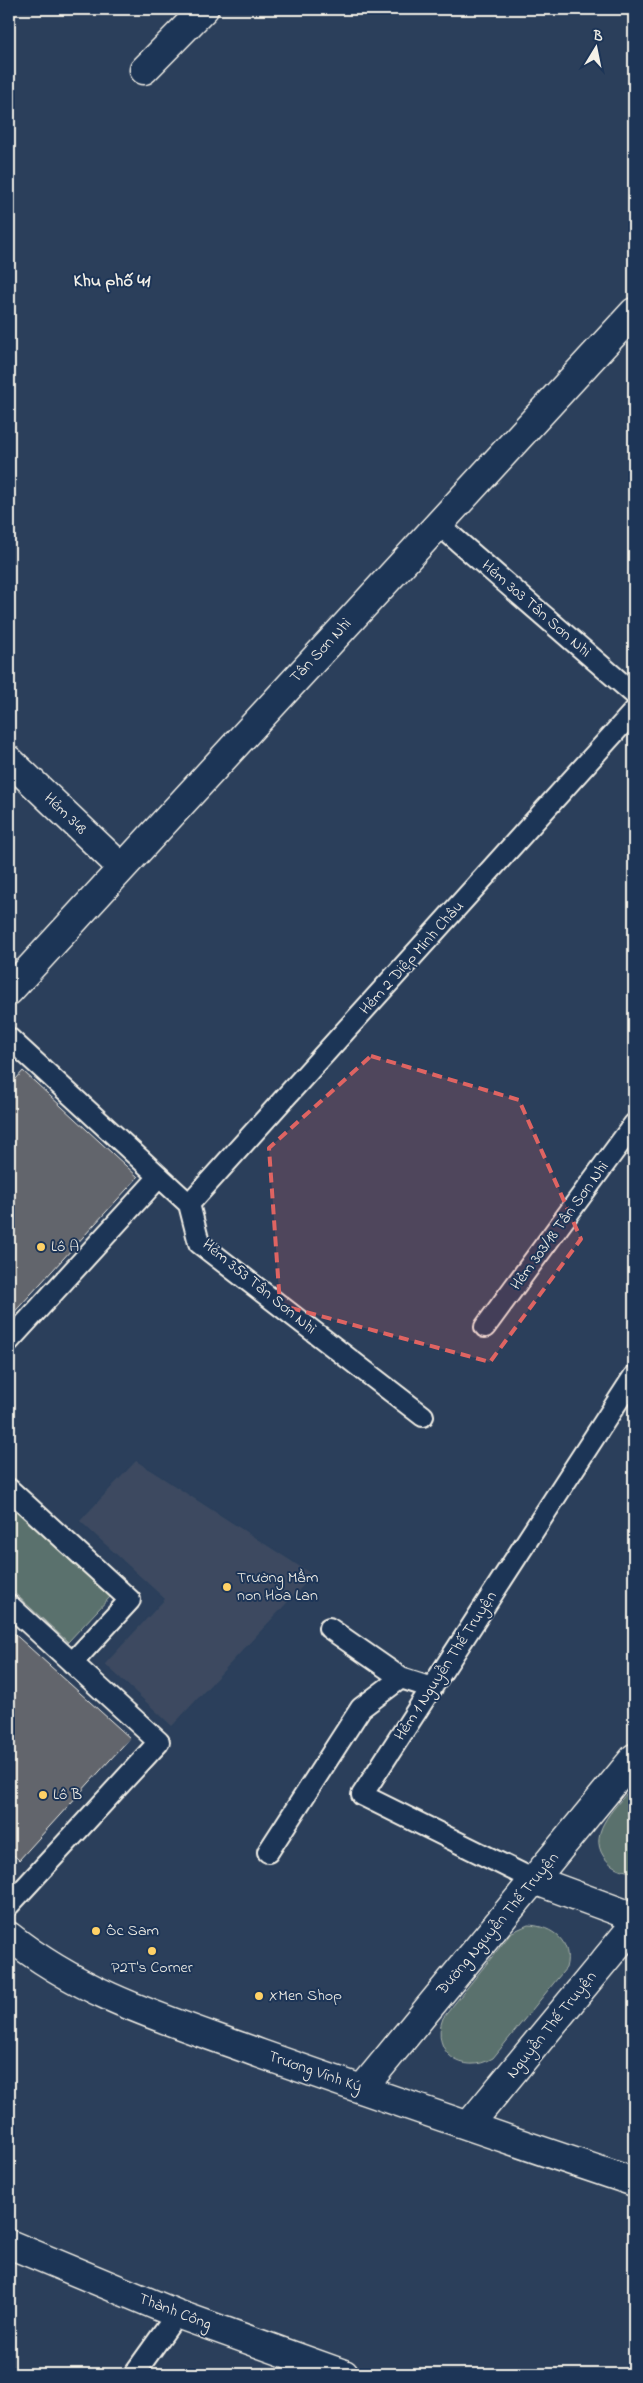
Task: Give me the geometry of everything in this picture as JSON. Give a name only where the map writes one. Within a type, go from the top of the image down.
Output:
[{"type":"street","points":[[144,70],[204,9]]},
{"type":"street","name":"Tân Sơn Nhì","points":[[9,991],[634,312]]},
{"type":"street","name":"Hẻm 348","points":[[9,760],[121,868]]},
{"type":"street","name":"Đường Nguyễn Thế Truyện","points":[[362,2089],[634,1758]]},
{"type":"street","points":[[534,1880],[634,1917]]},
{"type":"street","name":"Nguyễn Thế Truyện","points":[[469,2125],[634,1925]]},
{"type":"street","name":"Trương Vĩnh Ký","points":[[9,1936],[56,1970],[121,2003],[362,2089],[634,2182]]},
{"type":"street","name":"Thành Công","points":[[9,2244],[177,2314],[344,2374]]},
{"type":"lane","name":"Hẻm 303 Tân Sơn Nhì","points":[[438,524],[634,694]]},
{"type":"lane","name":"Hẻm 2 Diệp Minh Châu","points":[[189,1204],[634,711]]},
{"type":"lane","points":[[9,1038],[189,1204]]},
{"type":"lane","name":"Hẻm 303/18 Tân Sơn Nhì","points":[[486,1327],[634,1124]]},
{"type":"lane","points":[[9,1341],[159,1177]]},
{"type":"lane","name":"Hẻm 353 Tân Sơn Nhì","points":[[189,1204],[199,1243],[423,1416]]},
{"type":"lane","name":"Hẻm 1 Nguyễn Thế Truyện","points":[[534,1880],[362,1795],[634,1376]]},
{"type":"lane","points":[[9,1489],[130,1600],[72,1663]]},
{"type":"lane","points":[[9,1605],[159,1742],[9,1906]]},
{"type":"lane","points":[[329,1628],[401,1678],[432,1688]]},
{"type":"lane","points":[[268,1852],[361,1708],[401,1678]]},
{"type":"lane","points":[[134,2374],[177,2314]]},
{"type":"highlighted area","points":[[371,1056],[519,1100],[581,1239],[490,1362],[280,1305],[269,1148]]},
{"type":"shaded area","name":"Trường Mầm non Hoa Lan","points":[[136,1461],[313,1575],[172,1726],[105,1664],[165,1599],[80,1521]]},
{"type":"green space","points":[[9,1503],[111,1596],[68,1642],[9,1588]]},
{"type":"green space","points":[[634,1785],[634,1872],[625,1871],[607,1861],[600,1847],[599,1837],[613,1809]]},
{"type":"green space","points":[[528,1925],[545,1928],[559,1937],[567,1950],[566,1968],[493,2058],[482,2063],[471,2064],[461,2062],[445,2050],[441,2041],[440,2030],[443,2018],[512,1932]]},
{"type":"building","name":"Lô A","points":[[23,1071],[138,1177],[9,1318],[9,1087]]},
{"type":"building","name":"Lô B","points":[[9,1629],[130,1738],[19,1860],[9,1851]]},
{"type":"place","name":"Lô A","points":[[41,1247]]},
{"type":"place","name":"Trường Mầm non Hoa Lan","points":[[227,1587]]},
{"type":"place","name":"Lô B","points":[[43,1795]]},
{"type":"place","name":"Ốc Sam","points":[[96,1931]]},
{"type":"place","name":"P2T's Corner","points":[[152,1951]]},
{"type":"place","name":"XMen Shop","points":[[259,1996]]},
{"type":"district","name":"Khu phố 41","points":[[112,282]]}]
